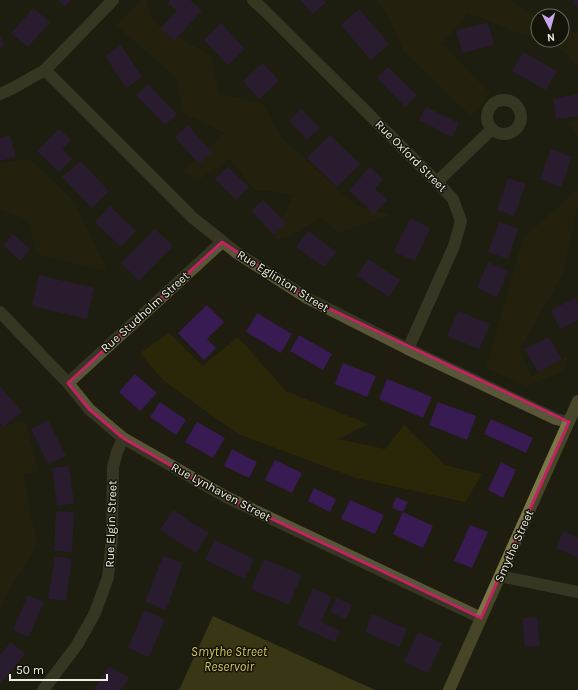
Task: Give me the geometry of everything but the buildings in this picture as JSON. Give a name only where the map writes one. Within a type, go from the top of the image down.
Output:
[{"type":"main road","name":"Smythe Street","points":[[449,690],[578,401]]},
{"type":"street","points":[[0,94],[45,70],[113,0]]},
{"type":"street","name":"Rue Oxford Street","points":[[253,0],[454,199],[461,221],[454,246],[408,349]]},
{"type":"street","name":"Rue Eglinton Street","points":[[45,70],[193,218],[222,242],[307,298],[408,349],[556,419],[569,422]]},
{"type":"street","points":[[437,182],[492,129]]},
{"type":"street","name":"Rue Studholm Street","points":[[68,383],[222,242]]},
{"type":"street","name":"Rue Lynhaven Street","points":[[0,312],[68,383],[89,409],[124,438],[226,497],[482,618]]},
{"type":"street","name":"Rue Elgin Street","points":[[43,690],[77,645],[95,613],[108,577],[112,538],[113,467],[116,452],[124,438]]},
{"type":"street","points":[[500,576],[578,592]]},
{"type":"highlighted area","points":[[222,242],[307,298],[569,422],[481,618],[226,497],[182,472],[123,438],[89,409],[68,383]]},
{"type":"shaded area","points":[[141,0],[146,0],[153,22],[211,56],[219,94],[263,103],[281,137],[355,205],[391,215],[338,233],[321,217],[286,238],[274,240],[293,194],[255,190],[230,159],[197,181],[183,171],[225,133],[183,113],[176,78],[116,25]]},
{"type":"shaded area","points":[[377,0],[510,0],[530,13],[530,38],[467,13],[442,44],[490,93],[471,116],[403,51],[391,22]]},
{"type":"shaded area","points":[[570,31],[578,33],[578,69],[564,51],[556,48],[570,48]]},
{"type":"shaded area","points":[[578,118],[578,137],[569,123]]},
{"type":"shaded area","points":[[30,159],[74,201],[108,272],[37,254],[28,220],[0,209],[0,163]]},
{"type":"shaded area","points":[[578,189],[578,205],[563,274],[520,349],[531,376],[568,356],[563,372],[526,386],[486,368],[523,238]]},
{"type":"shaded area","points":[[169,333],[202,366],[238,337],[286,391],[368,424],[338,439],[385,449],[404,425],[445,465],[482,474],[465,502],[356,478],[238,434],[164,381],[140,353]]},
{"type":"shaded area","points":[[25,421],[38,471],[23,475],[37,545],[7,594],[0,610],[0,426]]},
{"type":"water","name":"Smythe Street Reservoir","points":[[213,616],[375,690],[179,690]]}]
